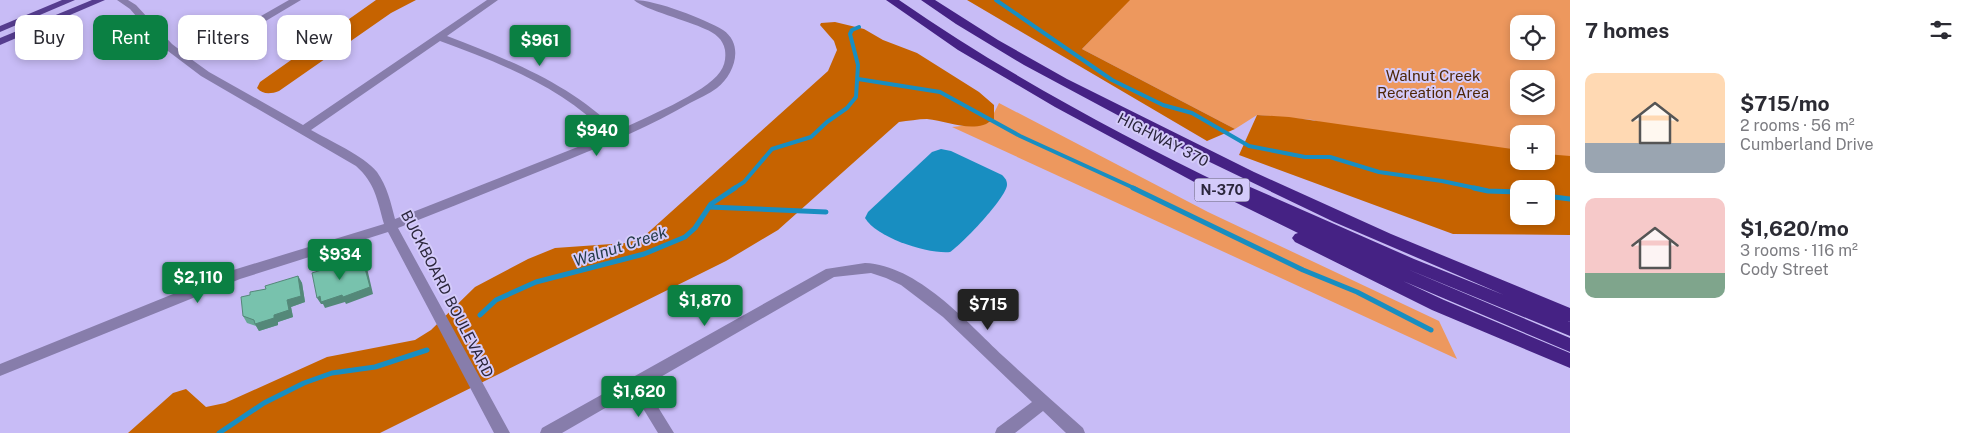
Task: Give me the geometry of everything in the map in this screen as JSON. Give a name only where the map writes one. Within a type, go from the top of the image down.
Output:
[{"type":"highway","name":"HIGHWAY 370","points":[[892,0],[989,64],[1188,174],[1424,285],[1570,345]]},
{"type":"highway","name":"HIGHWAY 370","points":[[927,0],[1041,70],[1183,144],[1409,249],[1570,315]]},
{"type":"highway","points":[[1144,150],[1226,182],[1408,263],[1570,329]]},
{"type":"highway","points":[[1188,174],[1276,226],[1369,273],[1438,305],[1570,361]]},
{"type":"main road","points":[[0,29],[70,0]]},
{"type":"main road","points":[[0,42],[100,0]]},
{"type":"street","name":"BUCKBOARD BOULEVARD","points":[[122,0],[133,7],[168,46],[178,54]]},
{"type":"street","points":[[267,17],[296,0]]},
{"type":"street","points":[[302,131],[493,0]]},
{"type":"street","points":[[0,370],[235,275],[391,226],[616,136],[663,114],[714,85],[726,72],[731,58],[729,45],[722,34],[710,27],[639,0]]},
{"type":"street","points":[[439,37],[465,46],[558,89],[592,112],[616,136]]},
{"type":"street","name":"BUCKBOARD BOULEVARD","points":[[187,60],[205,74],[360,163],[372,174],[380,188],[391,226],[502,433]]},
{"type":"street","points":[[548,433],[831,273],[854,268],[875,269],[893,275],[910,284],[955,320],[1077,433]]},
{"type":"street","points":[[636,384],[666,433]]},
{"type":"street","points":[[1003,433],[1043,402]]},
{"type":"green space","name":"Walnut Creek Recreation Area","points":[[1026,0],[1570,0],[1570,222],[1555,218],[1555,180],[1510,180],[1510,186],[1313,120],[1257,115],[1235,129],[1082,49],[1110,20]]},
{"type":"green space","points":[[999,103],[1208,212],[1439,321],[1457,359],[952,127],[989,123]]},
{"type":"shaded area","points":[[376,0],[416,0],[391,13],[351,41],[351,18]]},
{"type":"shaded area","points":[[967,0],[1130,0],[1082,49],[1235,129],[1207,141]]},
{"type":"shaded area","points":[[835,22],[864,29],[883,40],[917,53],[979,92],[994,105],[994,119],[987,124],[970,127],[927,119],[899,122],[778,230],[726,261],[380,433],[128,433],[173,393],[186,389],[206,407],[225,403],[327,357],[415,340],[431,330],[475,287],[528,259],[555,248],[626,243],[642,238],[828,71],[837,50],[834,41],[820,25],[821,23]]},
{"type":"shaded area","points":[[291,60],[324,60],[279,91],[273,93],[262,92],[257,88],[260,82]]},
{"type":"shaded area","points":[[1257,115],[1289,117],[1510,149],[1510,170],[1555,170],[1555,155],[1570,156],[1570,235],[1453,234],[1239,155]]},
{"type":"water","points":[[941,149],[951,151],[1002,175],[1007,182],[1005,191],[983,220],[950,252],[929,250],[903,243],[880,232],[865,218],[868,212],[932,152]]},
{"type":"building","points":[[363,261],[370,287],[343,297],[342,295],[321,302],[320,296],[317,298],[312,273],[340,264],[341,268]]},
{"type":"building","points":[[298,276],[301,296],[287,300],[289,310],[274,315],[274,318],[255,324],[254,320],[243,316],[241,297],[250,295],[250,292],[266,289],[265,286]]},
{"type":"waterway","points":[[996,0],[1112,80],[1163,105],[1192,113],[1249,146],[1305,157],[1330,157],[1379,172],[1442,181],[1480,189]]},
{"type":"waterway","name":"Walnut Creek","points":[[733,189],[744,182],[772,149],[811,137],[827,122],[847,108],[856,97],[858,65],[850,34],[852,30],[859,27]]},
{"type":"waterway","points":[[858,79],[940,92],[1020,136],[1136,189]]},
{"type":"waterway","name":"Walnut Creek","points":[[709,207],[735,188]]},
{"type":"waterway","points":[[1133,188],[1303,270],[1357,292],[1431,330]]},
{"type":"waterway","points":[[1474,188],[1488,191],[1510,192]]},
{"type":"waterway","points":[[1555,197],[1570,199]]},
{"type":"waterway","name":"Walnut Creek","points":[[480,315],[496,300],[536,282],[644,254],[685,237],[695,228],[709,207]]},
{"type":"waterway","points":[[709,207],[826,212]]},
{"type":"waterway","name":"Walnut Creek","points":[[219,433],[264,403],[304,383],[332,373],[375,367],[427,350]]}]
